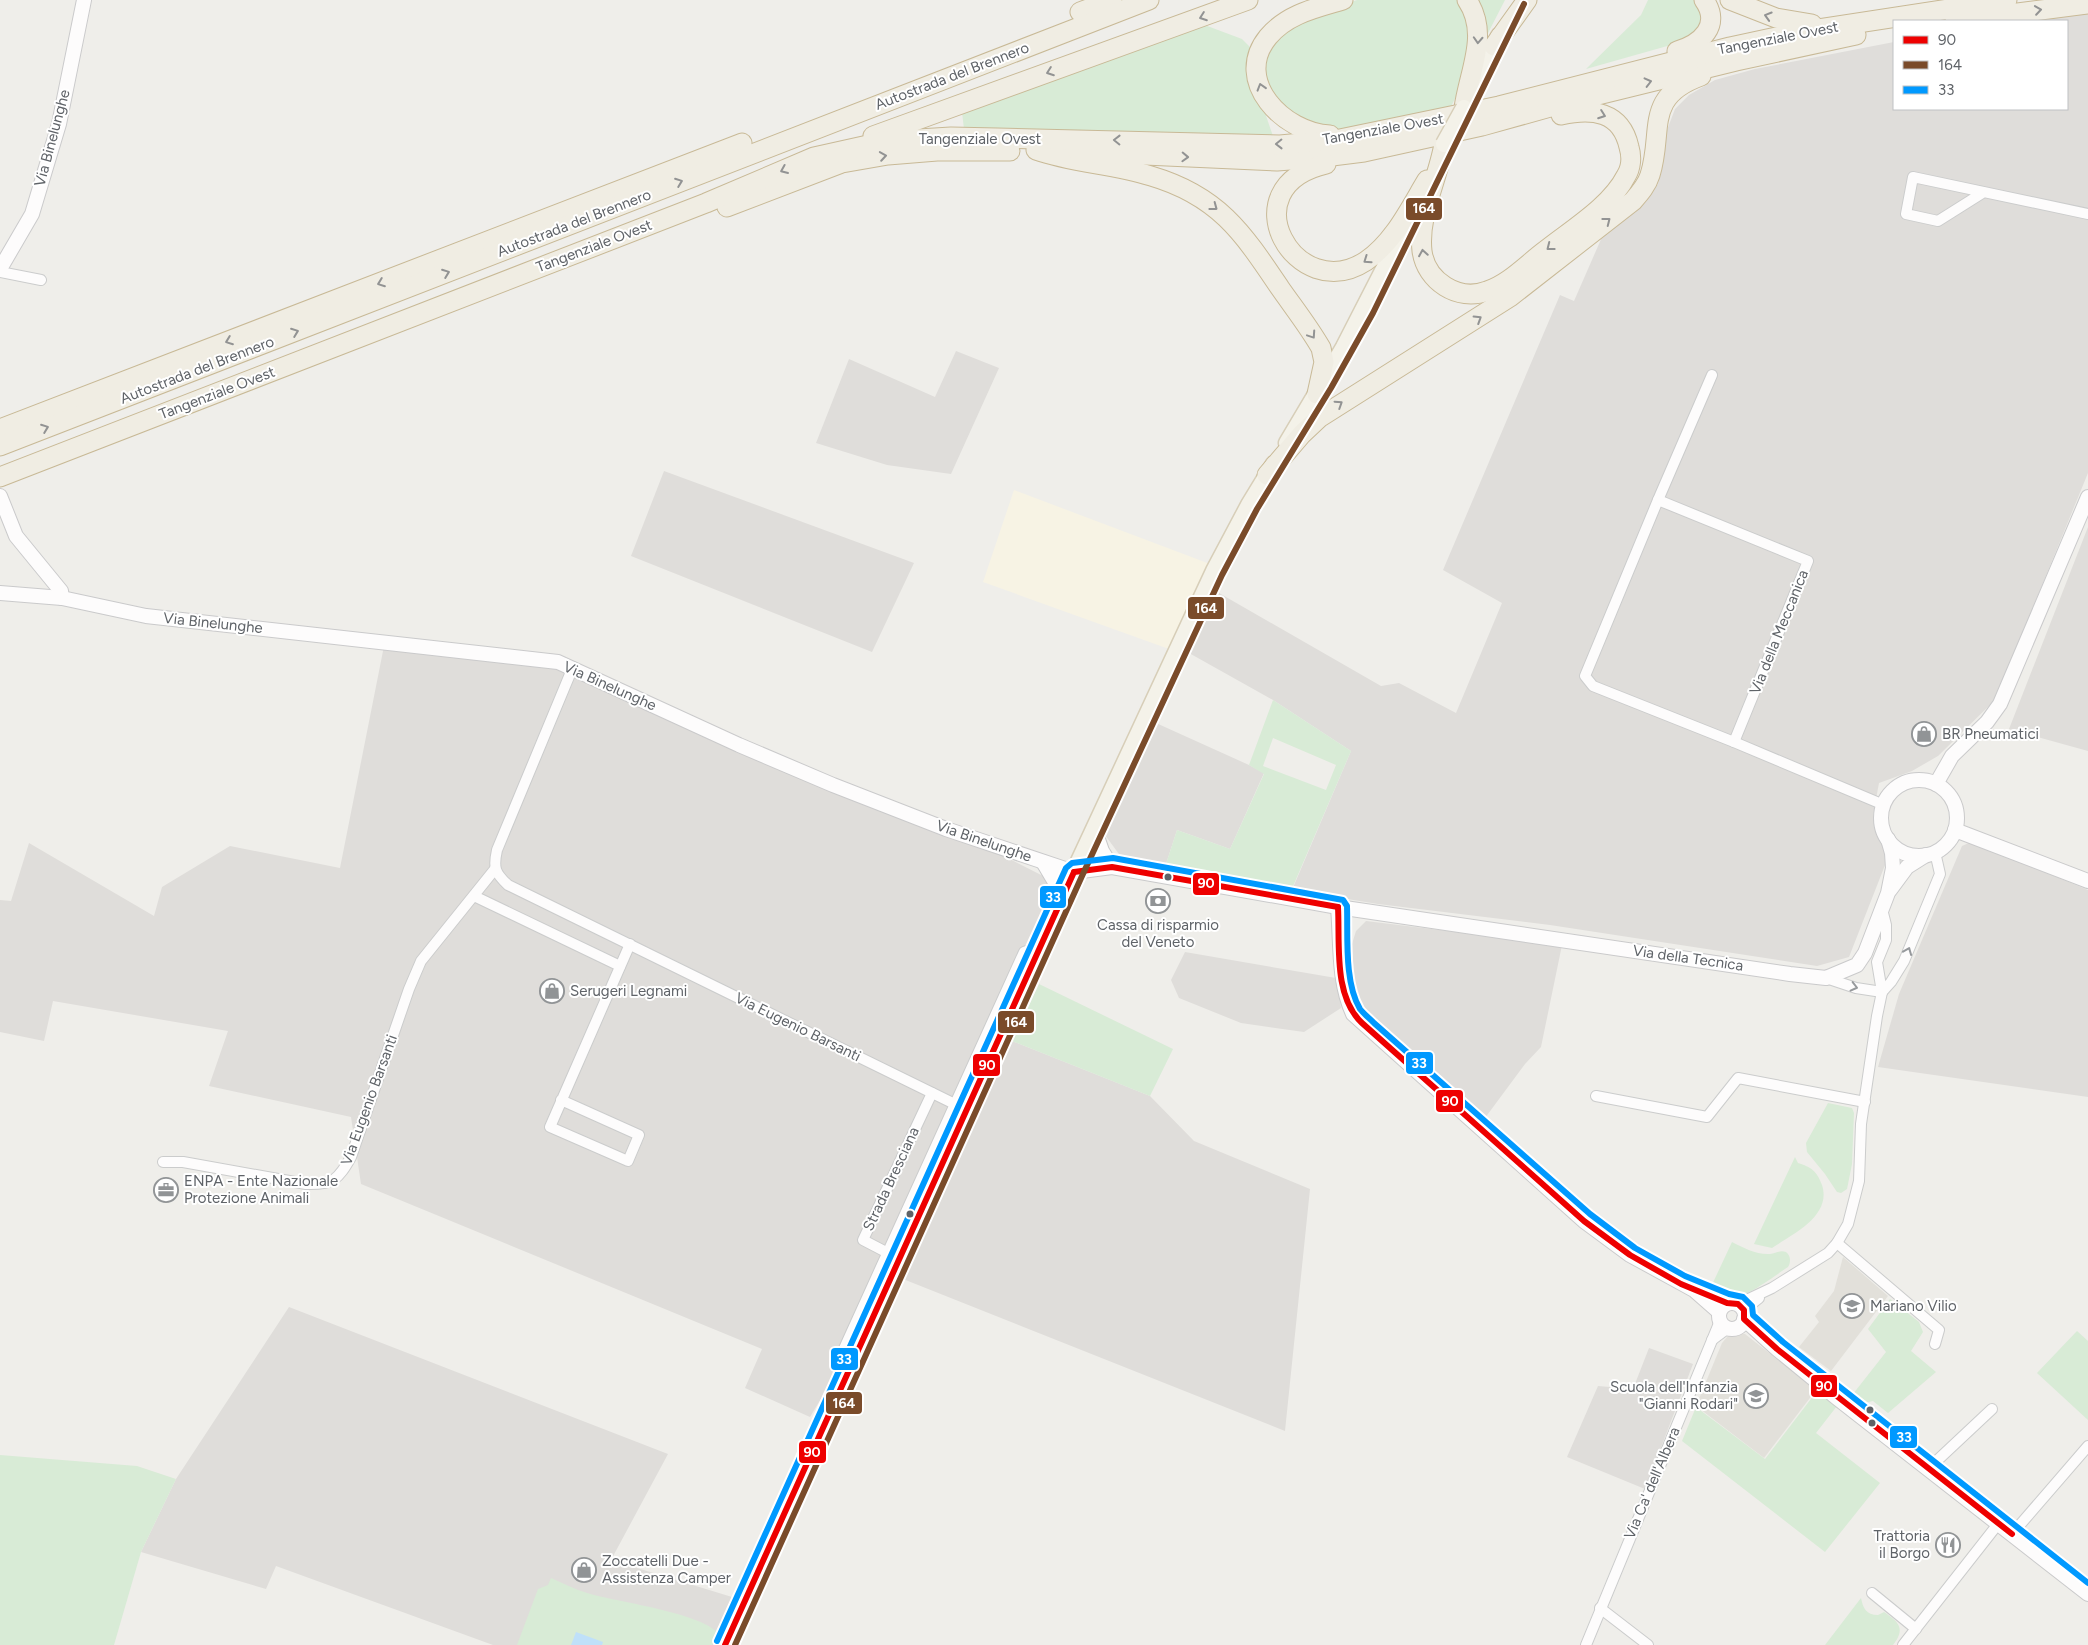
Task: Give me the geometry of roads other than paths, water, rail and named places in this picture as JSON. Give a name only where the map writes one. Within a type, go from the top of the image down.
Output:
[{"type":"highway","name":"Autostrada del Brennero","points":[[0,429],[1112,0]]},
{"type":"highway","name":"Autostrada del Brennero","points":[[0,446],[1149,0]]},
{"type":"highway","points":[[814,157],[1248,0]]},
{"type":"highway","points":[[1343,0],[1302,13],[1284,23],[1268,37],[1259,54],[1257,65],[1260,86],[1268,104],[1275,112],[1292,123],[1311,132],[1327,135],[1445,118]]},
{"type":"highway","points":[[1464,108],[1471,85],[1478,31],[1474,14],[1467,0]]},
{"type":"highway","points":[[1494,46],[1527,0]]},
{"type":"highway","points":[[1499,106],[1692,46],[1704,36],[1709,24],[1710,12],[1704,0]]},
{"type":"highway","points":[[1730,0],[1761,14],[1792,22],[1851,24]]},
{"type":"highway","name":"Tangenziale Ovest","points":[[0,477],[706,203],[814,157],[886,141],[951,137],[1280,145],[1335,140],[1499,106],[1730,47],[1799,32],[2007,0]]},
{"type":"highway","points":[[1962,20],[2088,4]]},
{"type":"highway","name":"Tangenziale Ovest","points":[[0,489],[842,163],[888,155],[937,151],[1036,150],[1277,161],[1355,153],[1468,128],[1798,46],[1893,30]]},
{"type":"highway","points":[[1268,475],[1302,434],[1319,418],[1496,307],[1633,201],[1646,185],[1650,176],[1660,109],[1676,90],[1698,77],[1798,46]]},
{"type":"highway","points":[[1444,144],[1430,185],[1422,229],[1422,246],[1426,265],[1434,276],[1446,287],[1461,293],[1474,294],[1488,291],[1508,280],[1604,204],[1623,182],[1630,168],[1630,151],[1625,133],[1615,121],[1601,114],[1584,111],[1574,112],[1512,127],[1468,128]]},
{"type":"highway","points":[[1402,143],[1308,169],[1297,175],[1283,190],[1278,202],[1278,225],[1286,247],[1302,262],[1318,269],[1338,271],[1358,266],[1374,255],[1388,240],[1430,185]]},
{"type":"highway","points":[[1036,150],[1057,158],[1115,167],[1165,180],[1198,196],[1231,221],[1248,240],[1321,348],[1324,362],[1317,394]]},
{"type":"main road","points":[[1471,85],[1494,46],[1516,0]]},
{"type":"main road","points":[[1444,144],[1464,108]]},
{"type":"main road","name":"Strada Bresciana","points":[[725,1645],[855,1359],[961,1107],[1021,974],[1041,946],[1214,572],[1365,308],[1430,185]]},
{"type":"street","name":"Via Binelunghe","points":[[0,271],[32,214],[59,124],[84,0]]},
{"type":"street","points":[[1984,192],[1938,221],[1906,214],[1913,177],[1984,192],[2088,214]]},
{"type":"street","points":[[0,271],[41,280]]},
{"type":"street","points":[[1712,375],[1658,500],[1586,676],[1588,682],[1884,805]]},
{"type":"street","points":[[0,496],[16,536],[61,591],[62,598]]},
{"type":"street","points":[[1936,784],[1952,756],[1987,722],[2000,704],[2088,497]]},
{"type":"street","name":"Via della Meccanica","points":[[1658,500],[1808,561],[1734,742]]},
{"type":"street","name":"Via Binelunghe","points":[[0,593],[62,598],[146,616],[558,662],[573,667],[740,746],[833,785],[946,829],[1074,872]]},
{"type":"street","name":"Via Eugenio Barsanti","points":[[163,1162],[183,1162],[306,1184],[322,1185],[333,1181],[342,1174],[351,1157],[409,988],[421,962],[495,870],[497,850],[573,667]]},
{"type":"street","points":[[1826,978],[1857,965],[1865,953],[1888,892],[1893,868],[1892,853],[1883,828],[1882,816],[1884,805],[1896,788],[1905,783],[1926,780],[1936,784],[1950,795],[1957,812],[1955,830],[1951,839],[1907,867],[1888,892]]},
{"type":"street","points":[[1094,828],[1102,851],[1112,867]]},
{"type":"street","points":[[1955,830],[2088,881]]},
{"type":"street","points":[[1888,839],[1898,849],[1911,855],[1930,854]]},
{"type":"street","points":[[1882,992],[1891,982],[1904,961],[1940,874],[1930,854]]},
{"type":"street","name":"Via Binelunghe","points":[[1043,862],[1056,884],[1058,908]]},
{"type":"street","name":"Via della Tecnica","points":[[1074,872],[1112,867],[1338,907],[1826,978],[1856,988],[1882,992]]},
{"type":"street","name":"Via Eugenio Barsanti","points":[[495,870],[499,877],[508,885],[961,1107]]},
{"type":"street","points":[[474,896],[620,966]]},
{"type":"street","points":[[1338,907],[1342,980],[1346,999],[1353,1014],[1584,1221],[1630,1255],[1694,1290],[1777,1349],[2088,1594]]},
{"type":"street","points":[[1732,1316],[1828,1253],[1837,1244],[1848,1224],[1859,1180],[1861,1124],[1882,992],[1877,962],[1886,940],[1886,925],[1882,909]]},
{"type":"street","points":[[562,1100],[639,1135],[628,1161],[550,1127],[630,944]]},
{"type":"street","points":[[1596,1096],[1707,1117],[1738,1078],[1865,1102]]},
{"type":"street","name":"Strada Bresciana","points":[[888,1253],[863,1240],[932,1093]]},
{"type":"street","name":"Strada Bresciana","points":[[855,1359],[842,1353],[888,1253],[961,1107]]},
{"type":"street","points":[[1837,1244],[1939,1330],[1934,1344]]},
{"type":"street","name":"Via Ca' dell'Albera","points":[[1586,1645],[1711,1340],[1732,1316]]},
{"type":"street","points":[[1928,1469],[1992,1409]]},
{"type":"street","points":[[2012,1534],[2088,1446]]},
{"type":"street","points":[[1903,1645],[1998,1524]]},
{"type":"street","points":[[1872,1594],[1916,1629]]},
{"type":"street","points":[[1600,1608],[1648,1645]]},
{"type":"water","points":[[576,1632],[603,1642],[602,1645],[571,1645]]},
{"type":"place","name":"BR Pneumatici","points":[[1924,734]]},
{"type":"place","name":"Cassa di risparmio del Veneto","points":[[1158,901]]},
{"type":"place","name":"Serugeri Legnami","points":[[552,991]]},
{"type":"place","name":"ENPA - Ente Nazionale Protezione Animali","points":[[166,1190]]},
{"type":"place","name":"Mariano Vilio","points":[[1852,1306]]},
{"type":"place","name":"Scuola dell'Infanzia \"Gianni Rodari\"","points":[[1756,1396]]},
{"type":"place","name":"Trattoria il Borgo","points":[[1948,1545]]},
{"type":"place","name":"Zoccatelli Due - Assistenza Camper","points":[[584,1570]]}]
